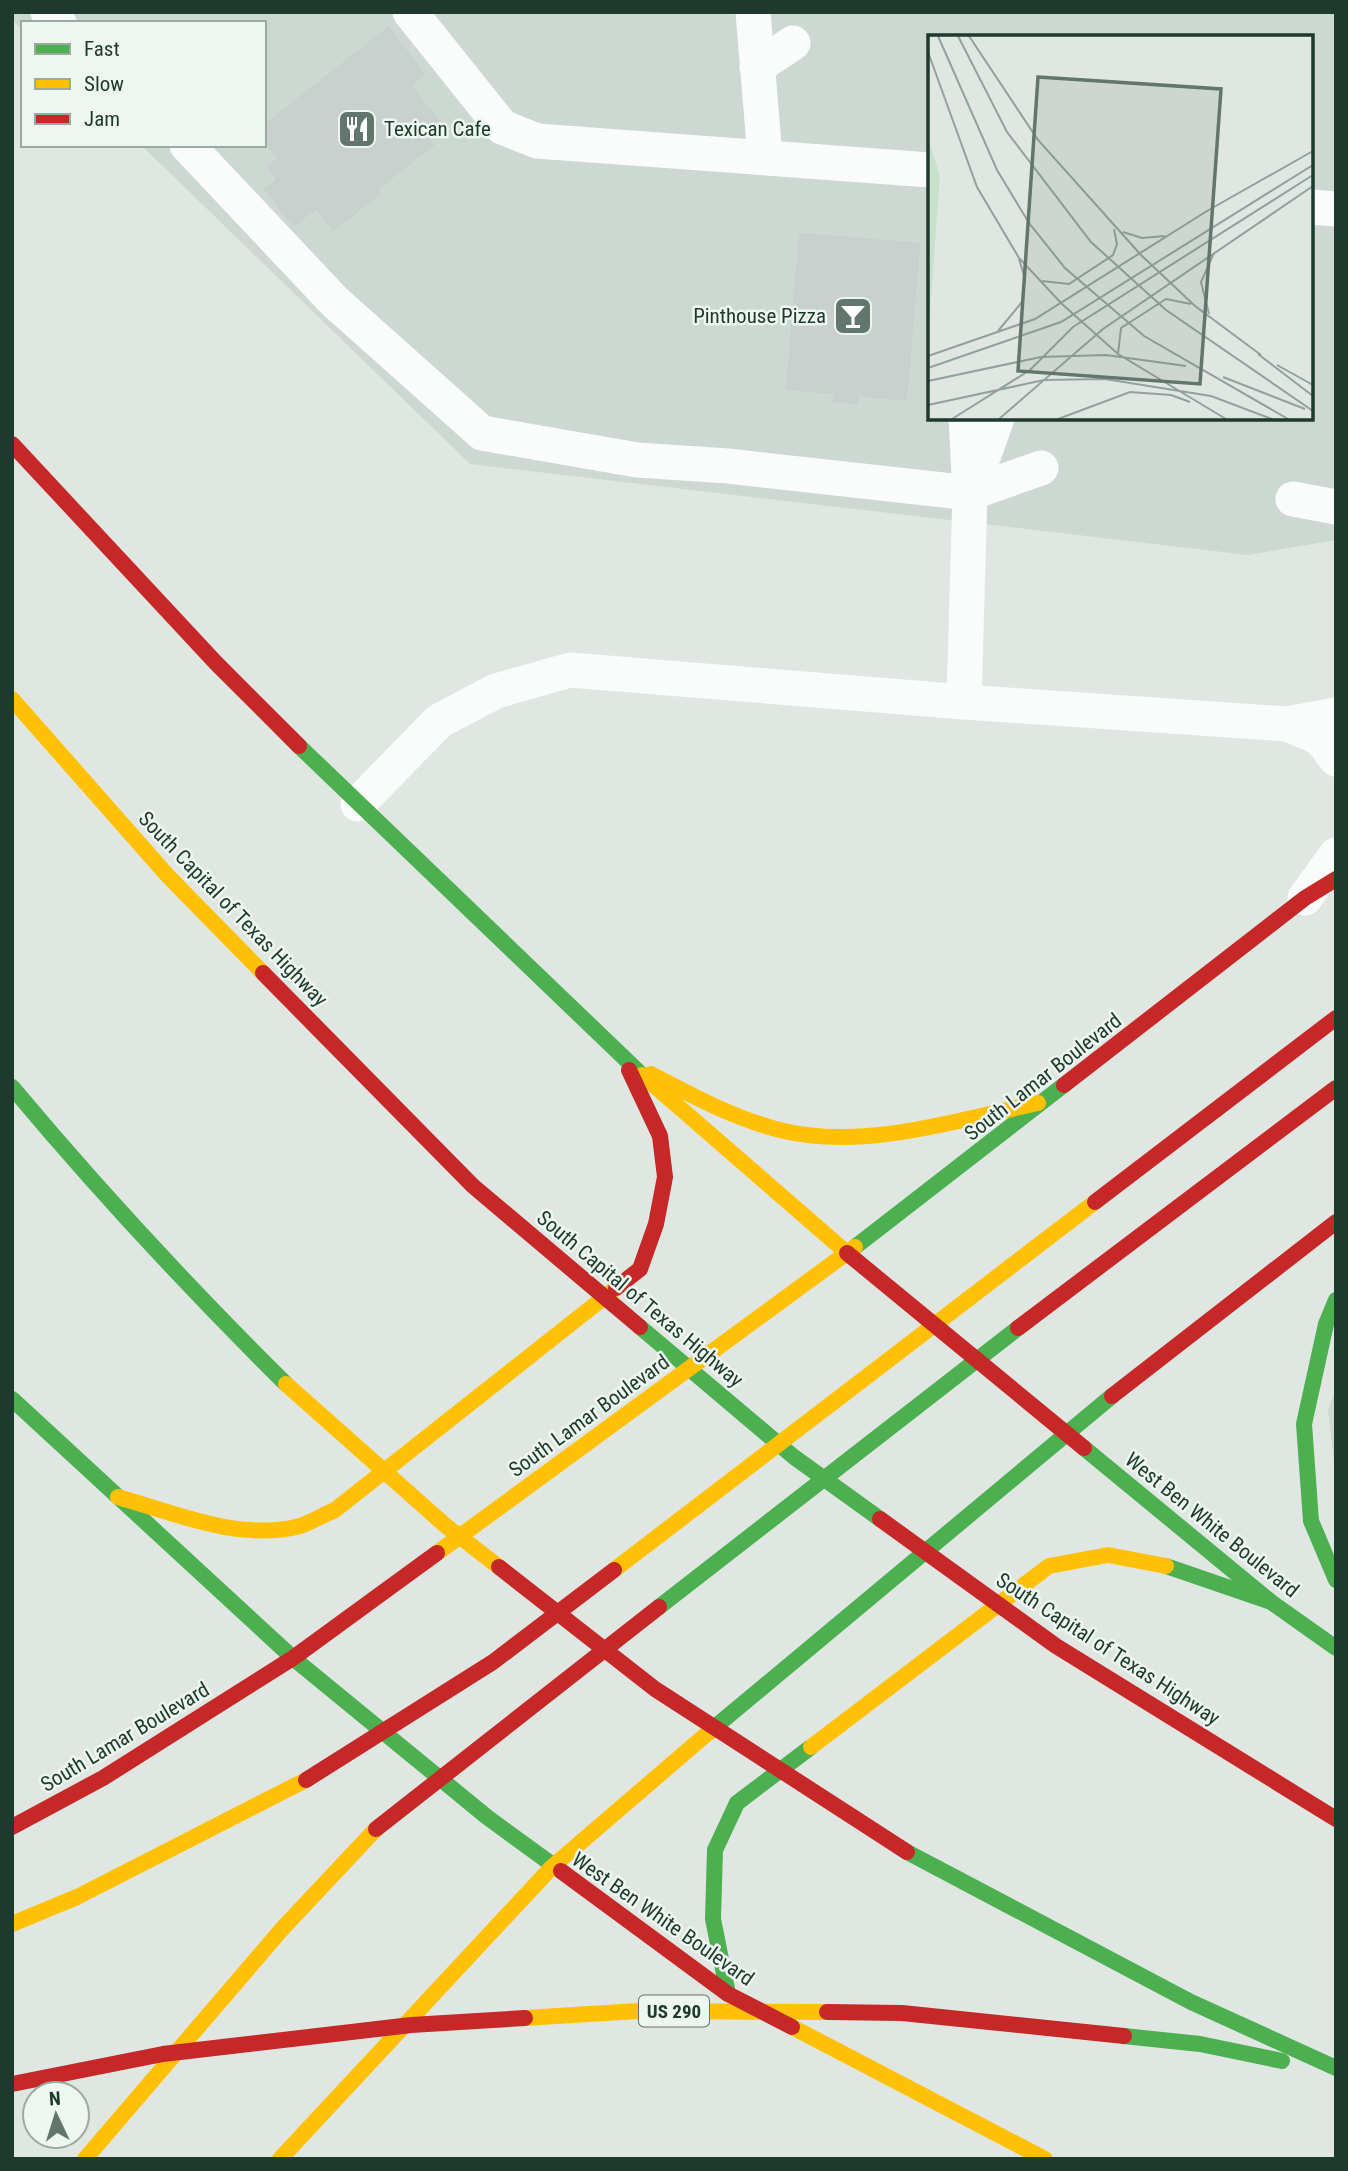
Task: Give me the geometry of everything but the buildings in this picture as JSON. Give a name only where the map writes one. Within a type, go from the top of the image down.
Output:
[{"type":"main road","points":[[12,444],[216,663],[624,1060],[879,1281],[1065,1433]]},
{"type":"main road","name":"South Capital of Texas Highway","points":[[12,699],[167,875],[474,1186],[525,1230],[794,1457],[1056,1646],[1336,1819]]},
{"type":"main road","name":"South Lamar Boulevard","points":[[12,1827],[103,1778],[293,1658],[847,1253],[1047,1101],[1305,898],[1336,879]]},
{"type":"main road","points":[[12,1924],[77,1897],[292,1790],[493,1662],[1336,1018]]},
{"type":"main road","points":[[624,1060],[722,1110],[786,1132],[844,1135],[908,1128],[1047,1101]]},
{"type":"main road","points":[[118,1497],[235,1528],[256,1530],[297,1527],[335,1510],[640,1269],[656,1230],[665,1190],[663,1145],[624,1060]]},
{"type":"main road","points":[[12,1087],[95,1186],[186,1284],[295,1393],[446,1526],[655,1689],[908,1852],[1191,2002],[1336,2070]]},
{"type":"main road","points":[[85,2159],[282,1929],[386,1818],[1026,1322],[1336,1088]]},
{"type":"main road","points":[[280,2159],[552,1867],[607,1817],[1065,1433],[1336,1222]]},
{"type":"main road","points":[[1336,1300],[1326,1324],[1304,1424],[1311,1521],[1336,1580]]},
{"type":"main road","name":"West Ben White Boulevard","points":[[12,1399],[293,1658],[552,1867],[728,1994],[1045,2159]]},
{"type":"main road","name":"West Ben White Boulevard","points":[[1065,1433],[1272,1602],[1336,1648]]},
{"type":"main road","points":[[728,1994],[713,1919],[715,1850],[737,1803],[1049,1566],[1108,1555],[1169,1567],[1272,1602]]},
{"type":"main road","name":"US 290","points":[[12,2084],[163,2054],[411,2025],[638,2011],[902,2013],[1200,2044],[1336,2070]]},
{"type":"street","points":[[410,12],[502,127],[537,141],[928,170]]},
{"type":"street","points":[[753,12],[765,157]]},
{"type":"street","points":[[757,67],[793,43]]},
{"type":"street","points":[[189,147],[334,301],[414,376],[482,433],[637,460],[728,466],[970,493],[1041,468]]},
{"type":"street","points":[[1313,207],[1336,209]]},
{"type":"street","points":[[964,702],[970,493],[966,420]]},
{"type":"street","points":[[970,493],[996,420]]},
{"type":"street","points":[[1293,499],[1336,508]]},
{"type":"street","points":[[358,804],[439,721],[496,691],[570,670],[964,702],[1287,724],[1336,715]]},
{"type":"street","points":[[1287,724],[1320,738],[1336,759]]},
{"type":"street","points":[[1305,898],[1336,855]]},
{"type":"shaded area","points":[[12,12],[1336,12],[1336,540],[1248,555],[470,464],[143,147],[266,147],[266,21],[21,21],[21,28],[12,20]]},
{"type":"shaded area","points":[[1336,1389],[1336,1480],[1328,1410]]},
{"type":"traffic: fast","points":[[299,746],[642,1075]]},
{"type":"traffic: fast","points":[[855,1247],[1064,1085]]},
{"type":"traffic: fast","points":[[12,1087],[146,1239],[286,1384]]},
{"type":"traffic: fast","points":[[1336,1300],[1326,1324],[1304,1424],[1311,1521],[1336,1580]]},
{"type":"traffic: fast","points":[[640,1327],[794,1457],[880,1519]]},
{"type":"traffic: fast","points":[[659,1607],[1018,1328]]},
{"type":"traffic: fast","points":[[709,1732],[1112,1396]]},
{"type":"traffic: fast","points":[[12,1399],[293,1658]]},
{"type":"traffic: fast","points":[[1084,1448],[1271,1602],[1336,1648]]},
{"type":"traffic: fast","points":[[1166,1566],[1271,1602]]},
{"type":"traffic: fast","points":[[293,1658],[487,1817],[561,1871]]},
{"type":"traffic: fast","points":[[728,1994],[713,1919],[715,1850],[737,1803],[811,1747]]},
{"type":"traffic: fast","points":[[907,1852],[1191,2002],[1336,2068]]},
{"type":"traffic: fast","points":[[1124,2036],[1200,2044],[1282,2061]]},
{"type":"traffic: slow","points":[[12,699],[167,875],[263,973]]},
{"type":"traffic: slow","points":[[651,1074],[749,1121],[815,1136],[847,1137],[912,1131],[1038,1103]]},
{"type":"traffic: slow","points":[[642,1075],[847,1253]]},
{"type":"traffic: slow","points":[[614,1570],[1095,1202]]},
{"type":"traffic: slow","points":[[437,1553],[855,1247]]},
{"type":"traffic: slow","points":[[118,1497],[208,1524],[231,1528],[278,1530],[300,1526],[335,1510],[616,1288]]},
{"type":"traffic: slow","points":[[286,1384],[446,1526],[499,1567]]},
{"type":"traffic: slow","points":[[811,1747],[1049,1566],[1108,1555],[1166,1566]]},
{"type":"traffic: slow","points":[[280,2159],[552,1867],[709,1732]]},
{"type":"traffic: slow","points":[[12,1924],[77,1897],[306,1780]]},
{"type":"traffic: slow","points":[[85,2159],[282,1929],[376,1829]]},
{"type":"traffic: slow","points":[[525,2018],[638,2011],[827,2012]]},
{"type":"traffic: slow","points":[[792,2027],[1045,2159]]},
{"type":"traffic: jam","points":[[12,444],[216,663],[299,746]]},
{"type":"traffic: jam","points":[[1064,1085],[1305,898],[1336,879]]},
{"type":"traffic: jam","points":[[263,973],[473,1186],[640,1327]]},
{"type":"traffic: jam","points":[[1095,1202],[1336,1018]]},
{"type":"traffic: jam","points":[[616,1288],[640,1269],[656,1224],[665,1177],[660,1136],[629,1070]]},
{"type":"traffic: jam","points":[[1018,1328],[1336,1088]]},
{"type":"traffic: jam","points":[[1112,1396],[1336,1222]]},
{"type":"traffic: jam","points":[[847,1253],[1084,1448]]},
{"type":"traffic: jam","points":[[880,1519],[1056,1646],[1336,1819]]},
{"type":"traffic: jam","points":[[12,1827],[103,1778],[293,1658],[437,1553]]},
{"type":"traffic: jam","points":[[499,1567],[655,1689],[907,1852]]},
{"type":"traffic: jam","points":[[306,1780],[493,1662],[614,1570]]},
{"type":"traffic: jam","points":[[376,1829],[659,1607]]},
{"type":"traffic: jam","points":[[561,1871],[728,1994],[792,2027]]},
{"type":"traffic: jam","points":[[827,2012],[902,2013],[1124,2036]]},
{"type":"traffic: jam","points":[[12,2084],[163,2054],[411,2025],[525,2018]]},
{"type":"place","name":"Texican Cafe","points":[[357,129]]},
{"type":"place","name":"Pinthouse Pizza","points":[[853,316]]}]
